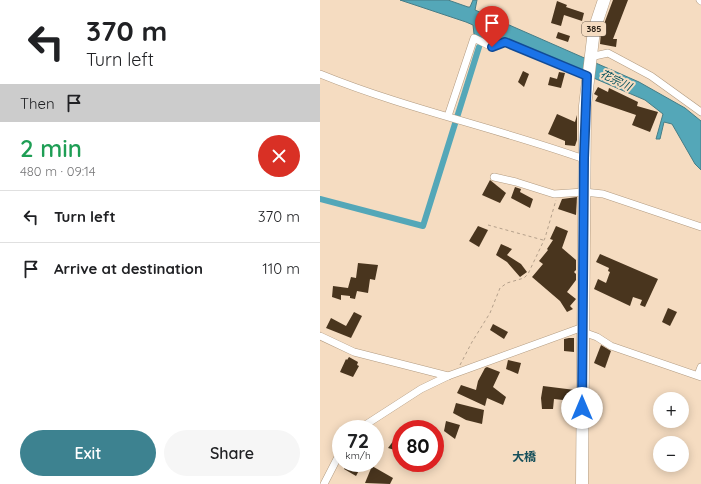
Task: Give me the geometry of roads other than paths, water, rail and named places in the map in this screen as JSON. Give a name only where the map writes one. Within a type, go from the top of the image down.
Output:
[{"type":"highway","name":"385","points":[[582,484],[584,158],[587,76],[594,30],[604,0]]},
{"type":"street","points":[[449,117],[474,38],[492,47],[505,42],[587,76]]},
{"type":"street","points":[[590,58],[608,53],[650,76],[701,112]]},
{"type":"street","points":[[320,74],[380,96],[527,139],[584,158]]},
{"type":"street","points":[[494,177],[558,194],[584,192],[603,194],[627,203],[634,203],[701,227]]},
{"type":"street","points":[[373,420],[421,389],[448,376],[583,330],[611,346],[699,376],[701,367]]},
{"type":"street","points":[[320,336],[354,352],[448,376]]},
{"type":"street","points":[[324,484],[332,468]]},
{"type":"water","name":"花宗川","points":[[400,0],[448,0],[470,7],[473,0],[477,0],[475,10],[639,82],[685,108],[701,121],[701,170],[695,164],[672,124],[664,122],[660,139],[656,139],[663,114],[645,100],[505,40],[494,45],[474,34],[473,25]]},
{"type":"waterway","points":[[320,199],[423,226],[479,47]]},
{"type":"district","name":"大橋","points":[[524,457]]}]
